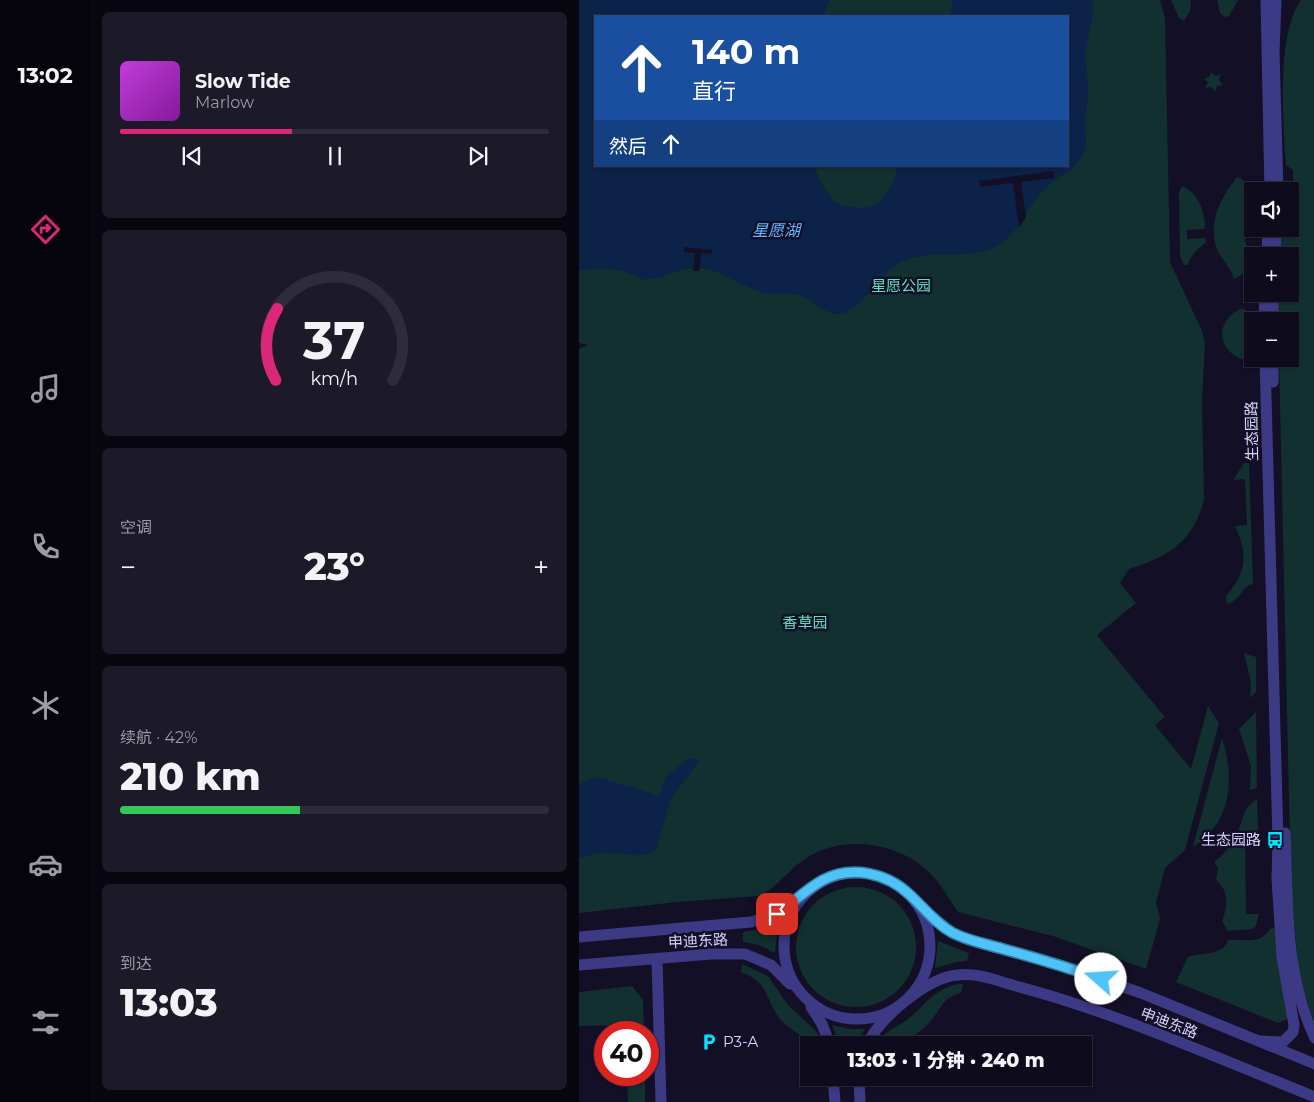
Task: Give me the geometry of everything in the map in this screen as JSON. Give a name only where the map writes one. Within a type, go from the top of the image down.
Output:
[{"type":"street","points":[[1266,0],[1270,182]]},
{"type":"street","points":[[1276,0],[1274,52],[1278,182]]},
{"type":"street","name":"生态园路","points":[[1260,1041],[1271,1044],[1283,1042],[1293,1032],[1294,1025],[1282,956],[1277,879],[1278,840],[1265,367]]},
{"type":"street","name":"生态园路","points":[[1273,367],[1288,909],[1291,954],[1296,983],[1314,1038]]},
{"type":"street","points":[[827,1036],[822,1024],[793,985],[784,962],[783,937],[791,913],[804,894],[823,880],[845,873],[868,873],[890,880],[909,894],[923,913],[929,932],[930,952],[926,972],[916,989],[876,1029],[872,1036]]},
{"type":"street","name":"申迪东路","points":[[579,937],[751,922],[777,914],[804,894]]},
{"type":"street","name":"申迪东路","points":[[909,894],[935,921],[960,936],[1077,971],[1162,1001],[1314,1064]]},
{"type":"street","name":"申迪东路","points":[[579,965],[711,954],[745,954],[771,965],[803,998]]},
{"type":"street","points":[[657,958],[661,1102]]},
{"type":"street","name":"申迪东路","points":[[901,1006],[944,978],[957,975],[975,975],[1057,997],[1159,1035],[1314,1097]]},
{"type":"street","points":[[803,998],[815,1008],[836,1018],[859,1020],[881,1016],[901,1006]]},
{"type":"street","points":[[834,1086],[835,1102]]},
{"type":"street","points":[[859,1086],[860,1102]]},
{"type":"green space","name":"香草园","points":[[579,0],[1160,0],[1165,19],[1170,262],[1202,331],[1205,343],[1202,400],[1204,499],[1194,526],[1177,546],[1156,559],[1129,569],[1120,583],[1136,603],[1097,635],[1165,717],[1155,725],[1191,769],[1208,706],[1219,723],[1185,850],[1165,868],[1156,903],[1160,919],[1146,969],[1053,936],[958,912],[931,874],[919,864],[905,855],[890,849],[857,844],[825,849],[810,856],[796,865],[771,888],[759,896],[677,902],[579,913],[579,349],[588,345],[579,343]]},
{"type":"green space","points":[[1171,0],[1191,0],[1190,11],[1184,21],[1179,18]]},
{"type":"green space","points":[[1217,0],[1238,0],[1229,16],[1224,17],[1220,13]]},
{"type":"green space","points":[[1301,0],[1314,0],[1314,1021],[1299,977],[1291,888],[1279,367],[1299,367],[1299,312],[1278,312],[1278,302],[1299,302],[1299,247],[1281,247],[1281,237],[1299,237],[1299,182],[1293,182],[1293,170],[1286,165],[1283,103],[1284,56],[1293,15]]},
{"type":"green space","points":[[1211,72],[1216,76],[1221,74],[1219,80],[1223,85],[1217,86],[1215,92],[1211,87],[1205,88],[1208,82],[1204,79],[1209,77]]},
{"type":"green space","points":[[1237,177],[1244,182],[1244,237],[1246,237],[1247,247],[1244,247],[1243,254],[1244,274],[1234,279],[1231,270],[1217,249],[1214,239],[1217,210]]},
{"type":"green space","points":[[1182,186],[1197,198],[1205,223],[1205,229],[1187,230],[1187,239],[1205,238],[1206,242],[1194,253],[1187,265],[1184,265],[1180,256],[1179,193]]},
{"type":"green space","points":[[1243,308],[1246,312],[1244,312],[1244,358],[1241,359],[1232,354],[1223,340],[1224,325],[1234,313]]},
{"type":"green space","points":[[1244,463],[1249,463],[1253,584],[1246,588],[1235,600],[1227,604],[1226,596],[1238,579],[1243,563],[1242,546],[1235,526],[1247,525],[1245,479],[1233,480]]},
{"type":"green space","points":[[1244,653],[1256,657],[1256,692],[1250,698],[1251,683]]},
{"type":"green space","points":[[1256,712],[1257,788],[1250,790],[1251,766],[1239,729]]},
{"type":"green space","points":[[1222,738],[1228,769],[1227,799],[1216,825],[1206,837],[1193,847]]},
{"type":"green space","points":[[1257,799],[1258,835],[1245,835],[1246,914],[1259,914],[1256,926],[1252,929],[1228,931],[1222,921],[1226,904],[1225,894],[1216,880],[1218,868],[1214,862],[1230,845],[1246,810]]},
{"type":"green space","points":[[856,887],[868,888],[879,892],[889,897],[898,905],[906,914],[911,924],[915,935],[915,959],[911,970],[906,980],[898,989],[889,997],[879,1002],[868,1006],[856,1007],[844,1006],[833,1002],[823,997],[814,989],[806,980],[801,970],[797,959],[796,947],[797,935],[801,924],[806,914],[814,905],[823,897],[833,892],[844,888]]},
{"type":"green space","points":[[778,926],[775,953],[759,945],[743,942],[743,932]]},
{"type":"green space","points":[[1277,927],[1291,1017],[1278,1023],[1176,982],[1188,957],[1222,949],[1228,940],[1261,938],[1270,929]]},
{"type":"green space","points":[[938,941],[969,953],[967,961],[935,968]]},
{"type":"green space","points":[[742,964],[768,976],[788,1005],[817,1032],[819,1036],[802,1036],[782,1022],[762,986],[750,976],[741,972]]},
{"type":"green space","points":[[963,984],[961,993],[947,1000],[927,1025],[915,1035],[882,1036],[908,1019],[930,998],[949,987]]},
{"type":"green space","points":[[632,986],[643,1000],[644,1021],[594,1021],[594,1026],[579,1026],[579,992]]},
{"type":"green space","points":[[832,1025],[850,1029],[865,1029],[861,1036],[836,1036]]},
{"type":"green space","points":[[627,1086],[645,1086],[645,1102],[628,1102]]},
{"type":"water","name":"星愿湖","points":[[579,0],[829,0],[824,15],[594,15],[594,167],[814,167],[821,183],[834,202],[846,206],[864,208],[872,206],[884,197],[898,167],[1069,167],[1069,15],[951,15],[952,0],[1092,0],[1093,16],[1086,47],[1088,100],[1085,116],[1086,141],[1084,153],[1075,166],[1045,189],[1010,236],[991,249],[969,254],[923,256],[901,262],[893,267],[855,307],[838,314],[828,311],[803,297],[793,294],[760,292],[722,274],[705,269],[690,268],[662,277],[648,279],[641,279],[612,269],[579,271]]},
{"type":"water","points":[[690,758],[699,761],[671,799],[656,850],[643,855],[599,853],[579,859],[579,784],[598,777],[660,796],[666,776]]},
{"type":"pier","points":[[1053,171],[1054,178],[1021,182],[1026,217],[1019,228],[1013,183],[980,187],[979,181]]},
{"type":"pier","points":[[684,247],[712,250],[711,254],[701,253],[699,271],[693,271],[695,253],[684,252]]},
{"type":"place","name":"生态园路","points":[[1275,840]]},
{"type":"place","name":"P3-A","points":[[709,1042]]},
{"type":"route","points":[[777,914],[823,880],[845,873],[868,873],[890,880],[909,894],[935,921],[951,933],[968,940],[1060,965],[1101,979]]},
{"type":"park label","name":"星愿公园","points":[[901,286]]}]
